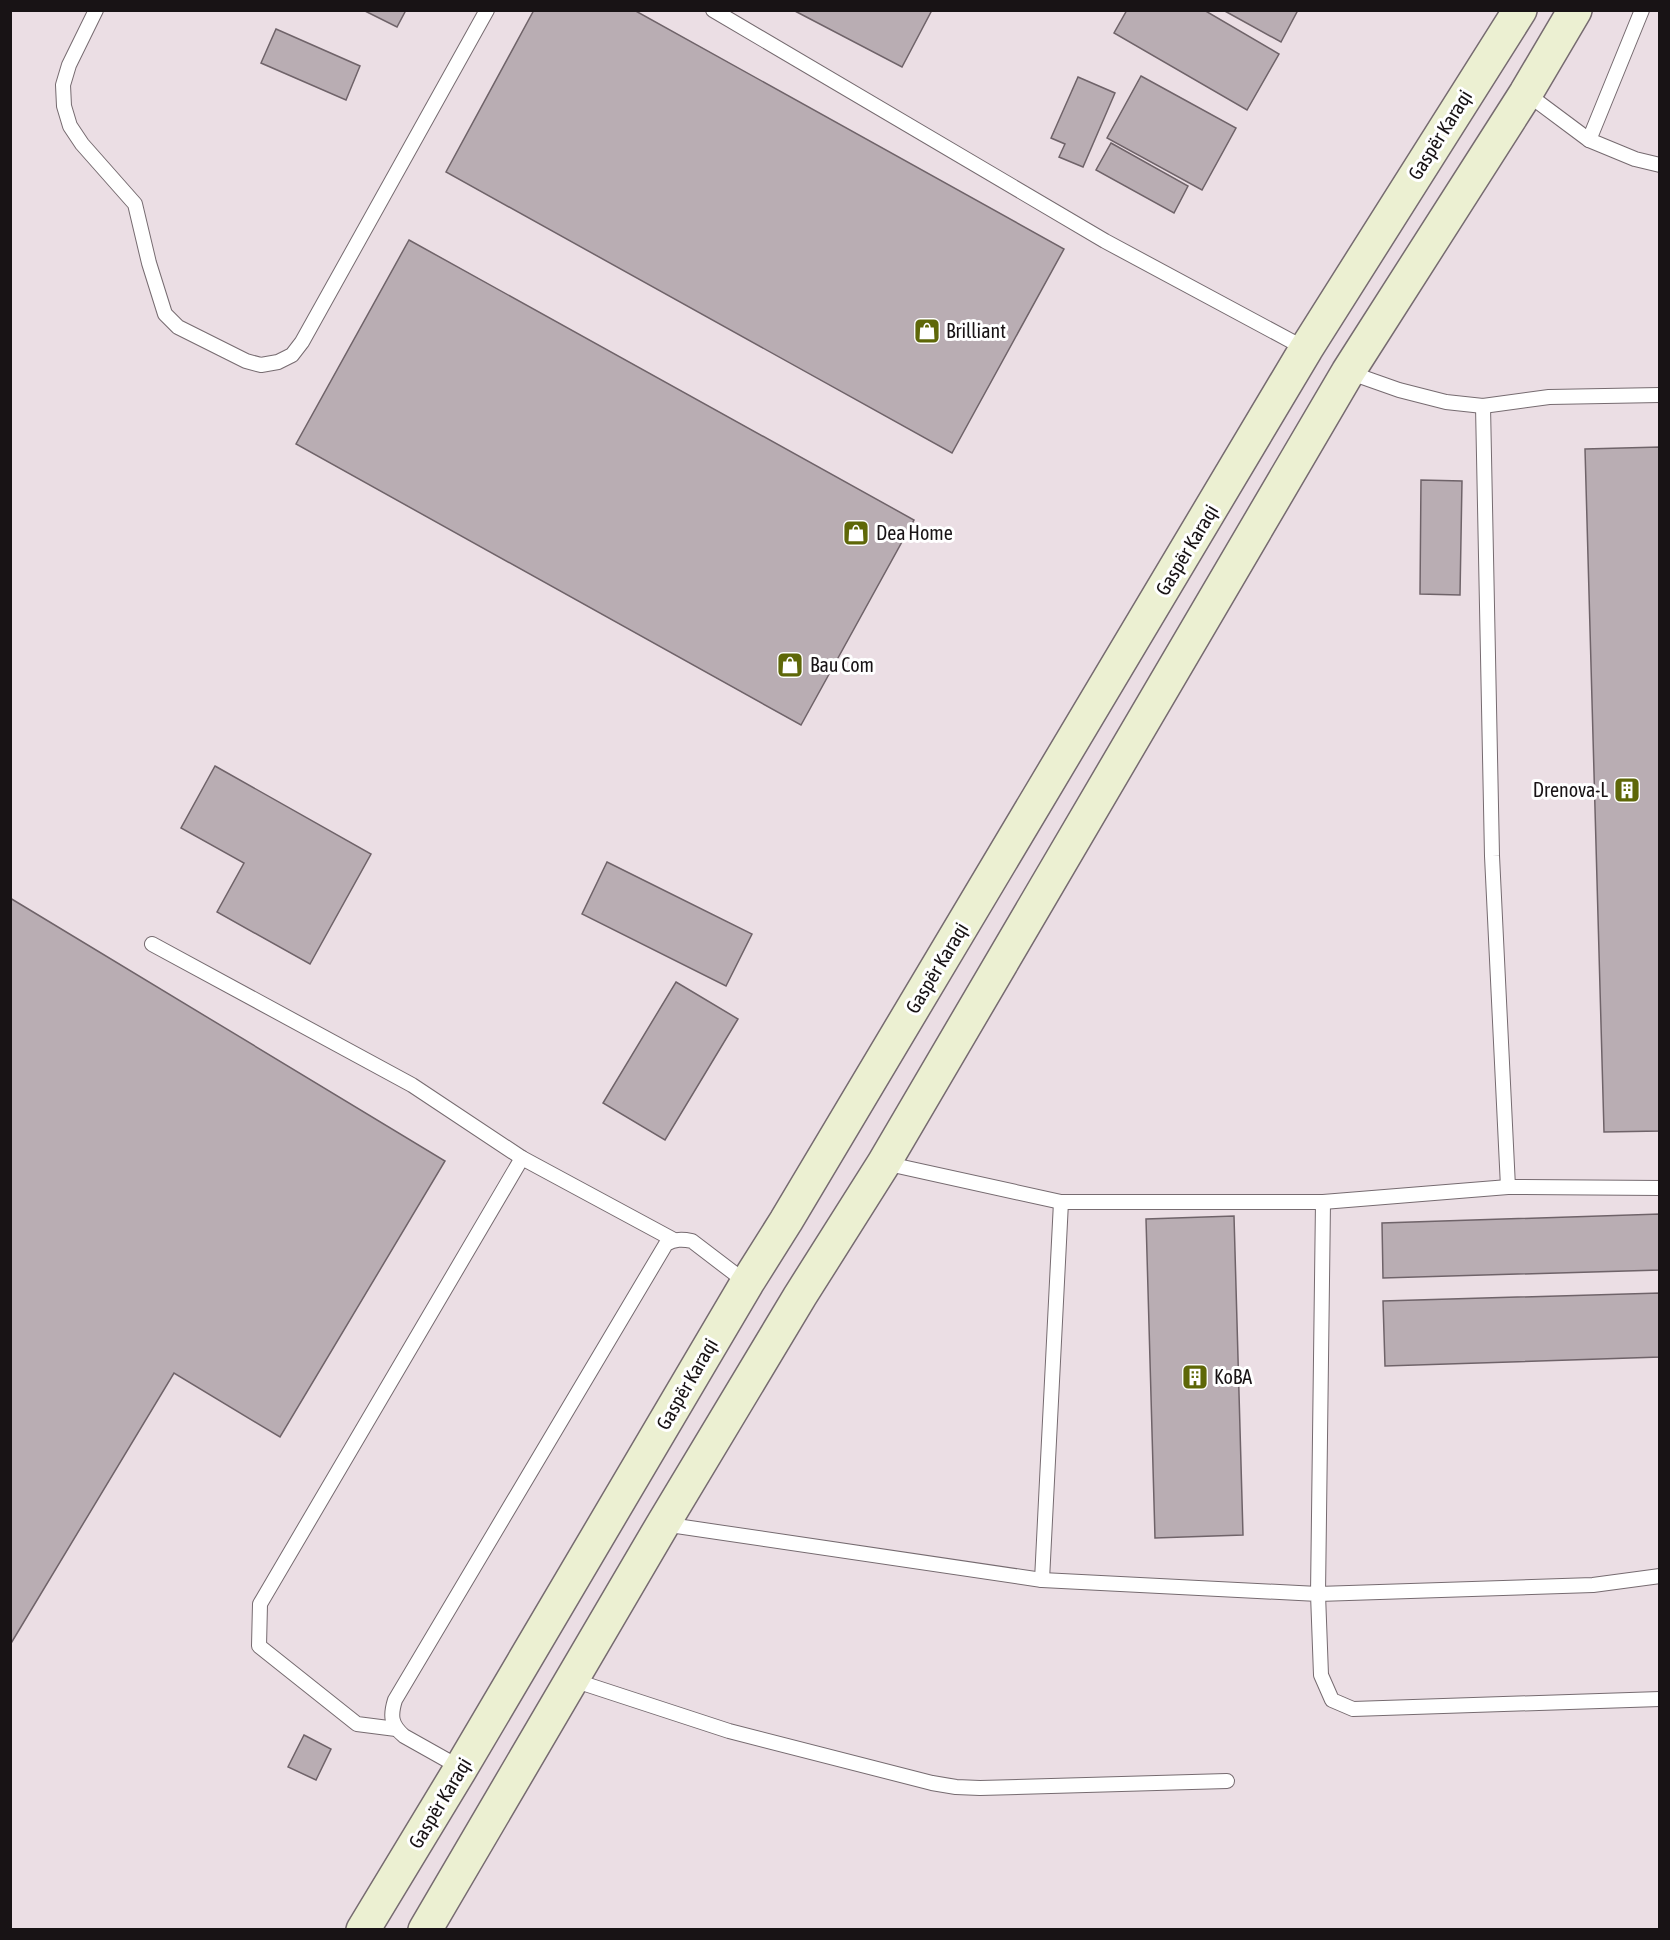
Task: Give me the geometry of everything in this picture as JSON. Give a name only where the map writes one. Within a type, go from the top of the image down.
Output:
[{"type":"main road","name":"Gaspër Karaqi","points":[[363,1929],[1306,349],[1520,10]]},
{"type":"main road","points":[[425,1929],[663,1524],[884,1163],[1348,372],[1526,93],[1575,10]]},
{"type":"lane","points":[[96,10],[69,65],[63,85],[64,106],[70,126],[81,144],[135,204],[149,263],[165,314],[178,327],[246,361],[261,365],[278,363],[292,355],[302,342],[487,10]]},
{"type":"lane","points":[[713,10],[1105,241],[1306,349]]},
{"type":"lane","points":[[1589,140],[1642,10]]},
{"type":"lane","points":[[1526,93],[1589,140],[1635,159],[1659,165]]},
{"type":"lane","points":[[1348,372],[1399,390],[1446,402],[1483,406],[1549,397],[1659,395]]},
{"type":"lane","points":[[1483,406],[1492,856],[1508,1187]]},
{"type":"lane","points":[[152,944],[412,1085],[522,1158],[674,1240]]},
{"type":"lane","points":[[396,1729],[357,1724],[259,1646],[260,1604],[522,1158]]},
{"type":"lane","points":[[884,1163],[1061,1202],[1323,1202],[1508,1187],[1659,1188]]},
{"type":"lane","points":[[1042,1580],[1061,1202]]},
{"type":"lane","points":[[1323,1202],[1318,1594],[1321,1675],[1332,1700],[1353,1709],[1659,1699]]},
{"type":"lane","points":[[461,1768],[404,1736],[396,1729],[392,1720],[395,1700],[659,1252],[666,1244],[674,1240],[692,1241],[747,1283]]},
{"type":"lane","points":[[663,1524],[1042,1580],[1318,1594],[1593,1585],[1659,1576]]},
{"type":"lane","points":[[573,1680],[729,1731],[932,1783],[956,1787],[1227,1781]]},
{"type":"building","points":[[363,10],[406,10],[397,27]]},
{"type":"building","points":[[534,10],[634,10],[1064,249],[952,453],[446,172]]},
{"type":"building","points":[[793,10],[932,10],[902,67]]},
{"type":"building","points":[[1127,10],[1204,10],[1279,54],[1247,110],[1114,33]]},
{"type":"building","points":[[1223,10],[1298,10],[1281,42]]},
{"type":"building","points":[[276,29],[360,66],[346,100],[261,63]]},
{"type":"building","points":[[1141,76],[1236,128],[1202,190],[1107,138]]},
{"type":"building","points":[[1078,77],[1115,93],[1083,167],[1059,157],[1065,144],[1051,138]]},
{"type":"building","points":[[1111,143],[1188,186],[1174,213],[1096,170]]},
{"type":"building","points":[[409,240],[914,520],[801,725],[296,444]]},
{"type":"building","name":"Drenova-L","points":[[1660,447],[1660,1131],[1604,1132],[1585,449]]},
{"type":"building","points":[[1421,480],[1462,481],[1460,595],[1420,594]]},
{"type":"building","points":[[215,766],[371,854],[310,964],[217,912],[244,863],[181,828]]},
{"type":"building","points":[[607,862],[752,934],[726,986],[582,914]]},
{"type":"building","points":[[10,898],[445,1161],[280,1437],[174,1373],[10,1645]]},
{"type":"building","points":[[676,982],[738,1019],[665,1140],[603,1103]]},
{"type":"building","points":[[1660,1214],[1660,1270],[1383,1278],[1382,1223]]},
{"type":"building","name":"KoBA","points":[[1234,1216],[1243,1535],[1155,1538],[1146,1219]]},
{"type":"building","points":[[1660,1293],[1660,1357],[1385,1366],[1383,1301]]},
{"type":"building","points":[[304,1735],[331,1749],[316,1780],[288,1767]]},
{"type":"place","name":"Brilliant","points":[[927,331]]},
{"type":"place","name":"Dea Home","points":[[856,533]]},
{"type":"place","name":"Bau Com","points":[[790,665]]},
{"type":"place","name":"Drenova-L","points":[[1627,790]]},
{"type":"place","name":"KoBA","points":[[1195,1377]]}]
